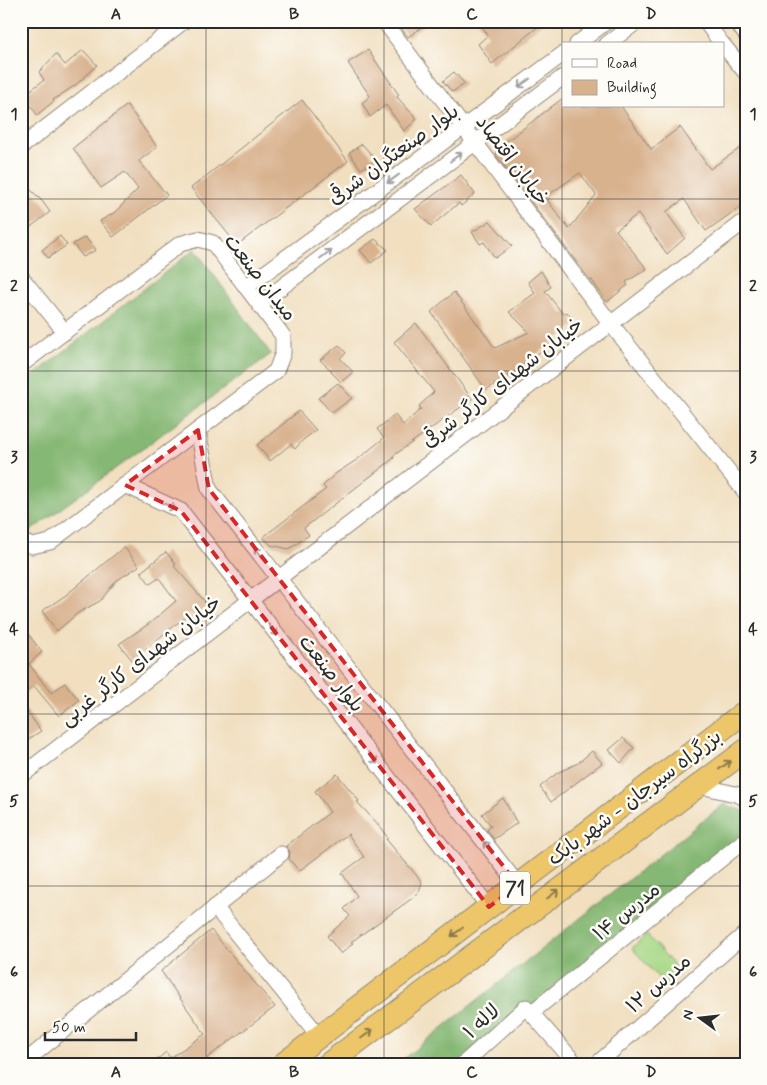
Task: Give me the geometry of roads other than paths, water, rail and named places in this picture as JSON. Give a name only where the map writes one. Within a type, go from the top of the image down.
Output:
[{"type":"highway","name":"بزرگراه سیرجان - شهر بابک","points":[[283,1064],[746,711]]},
{"type":"highway","name":"بزرگراه سیرجان - شهر بابک","points":[[328,1064],[746,750]]},
{"type":"street","points":[[21,147],[184,21]]},
{"type":"street","name":"خیابان اقتصاد","points":[[384,21],[611,324],[746,494]]},
{"type":"street","points":[[580,42],[607,21]]},
{"type":"street","points":[[611,42],[638,21]]},
{"type":"street","points":[[705,21],[721,42]]},
{"type":"street","points":[[724,45],[746,73]]},
{"type":"street","name":"بلوار صنعتگران شرقی","points":[[246,287],[562,55]]},
{"type":"street","points":[[259,304],[562,78]]},
{"type":"street","name":"خیابان شهدای کارگر شرقی","points":[[281,577],[746,220]]},
{"type":"street","name":"میدان صنعت","points":[[21,365],[180,244],[198,239],[213,244],[283,336],[283,353],[276,371],[50,542],[32,546],[21,541]]},
{"type":"street","points":[[291,254],[303,271]]},
{"type":"street","points":[[21,277],[65,332]]},
{"type":"street","name":"بلوار صنعت","points":[[198,430],[209,489],[281,577],[518,885]]},
{"type":"street","name":"بلوار صنعت","points":[[125,485],[181,511],[489,907]]},
{"type":"street","name":"خیابان شهدای کارگر غربی","points":[[21,776],[281,577]]},
{"type":"street","points":[[697,785],[739,795],[746,799]]},
{"type":"street","name":"مدرس ۱۴","points":[[528,1010],[746,839]]},
{"type":"street","points":[[22,1064],[281,854]]},
{"type":"street","points":[[215,908],[319,1036]]},
{"type":"street","name":"مدرس ۱۲","points":[[597,1064],[746,933]]},
{"type":"street","points":[[528,1010],[576,1064]]},
{"type":"street","name":"لاله ۱","points":[[463,1064],[528,1010]]}]
